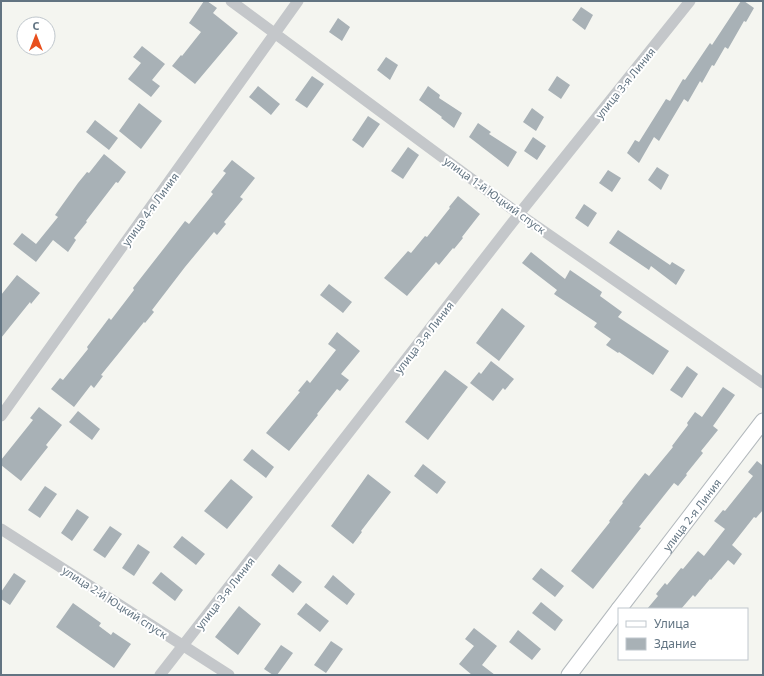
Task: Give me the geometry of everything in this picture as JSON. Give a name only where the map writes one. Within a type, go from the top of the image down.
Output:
[{"type":"street","name":"улица 1-й Юцкий спуск","points":[[231,1],[519,214],[763,382]]},
{"type":"street","name":"улица 4-я Линия","points":[[1,416],[298,1]]},
{"type":"street","name":"улица 3-я Линия","points":[[160,675],[519,214],[690,1]]},
{"type":"street","name":"улица 2-я Линия","points":[[620,608],[763,420]]},
{"type":"street","name":"улица 2-й Юцкий спуск","points":[[1,529],[229,675]]},
{"type":"street","name":"улица 2-я Линия","points":[[569,675],[618,610]]},
{"type":"building","points":[[204,1],[207,1],[217,8],[213,13],[238,33],[195,84],[172,66],[201,32],[189,23]]},
{"type":"building","points":[[741,1],[744,1],[754,8],[746,22],[744,21],[728,49],[725,47],[714,66],[712,65],[702,83],[700,81],[688,102],[684,99],[659,141],[654,137],[639,163],[627,153],[635,140],[639,142],[666,99],[670,101],[683,79],[685,80],[710,43],[712,45]]},
{"type":"building","points":[[581,7],[593,15],[585,30],[572,20]]},
{"type":"building","points":[[338,18],[350,27],[342,41],[329,32]]},
{"type":"building","points":[[142,46],[165,64],[152,80],[160,86],[151,97],[128,79],[141,63],[133,57]]},
{"type":"building","points":[[386,57],[398,65],[390,80],[377,70]]},
{"type":"building","points":[[312,76],[324,84],[307,108],[295,100]]},
{"type":"building","points":[[557,76],[570,85],[561,99],[548,90]]},
{"type":"building","points":[[258,86],[280,104],[271,115],[249,97]]},
{"type":"building","points":[[428,86],[440,95],[439,98],[462,113],[454,128],[419,100]]},
{"type":"building","points":[[139,103],[162,121],[141,149],[119,131]]},
{"type":"building","points":[[532,108],[544,117],[536,131],[523,122]]},
{"type":"building","points":[[368,116],[380,124],[363,148],[352,140]]},
{"type":"building","points":[[95,120],[118,138],[109,150],[86,132]]},
{"type":"building","points":[[478,123],[491,132],[489,134],[517,152],[508,167],[469,137]]},
{"type":"building","points":[[533,137],[546,146],[537,160],[524,151]]},
{"type":"building","points":[[408,147],[419,155],[403,179],[391,171]]},
{"type":"building","points":[[104,154],[126,172],[118,183],[116,182],[86,221],[87,222],[74,238],[76,240],[68,252],[53,240],[36,262],[13,244],[22,233],[36,244],[58,217],[55,215],[78,183],[87,172],[89,173]]},
{"type":"building","points":[[232,160],[255,178],[240,197],[243,199],[224,222],[226,224],[217,235],[214,232],[185,267],[152,310],[154,312],[145,323],[144,322],[101,375],[103,376],[94,388],[91,385],[74,407],[51,389],[60,378],[63,380],[88,349],[87,347],[109,318],[111,320],[134,290],[133,288],[185,221],[189,224],[213,194],[211,192],[226,173],[223,171]]},
{"type":"building","points":[[657,167],[669,175],[661,190],[648,180]]},
{"type":"building","points":[[608,170],[621,178],[612,192],[599,183]]},
{"type":"building","points":[[458,196],[480,214],[454,249],[453,248],[439,265],[436,262],[407,296],[384,278],[408,251],[411,253],[425,236],[427,237]]},
{"type":"building","points":[[584,204],[597,213],[588,227],[575,218]]},
{"type":"building","points":[[618,230],[670,265],[672,262],[685,270],[676,285],[651,266],[649,270],[609,243]]},
{"type":"building","points":[[531,252],[565,279],[570,270],[602,292],[600,296],[622,312],[618,317],[669,351],[653,375],[606,345],[611,339],[594,327],[597,323],[554,294],[557,290],[522,263]]},
{"type":"building","points":[[17,275],[40,293],[31,304],[30,302],[1,338],[1,295]]},
{"type":"building","points":[[329,284],[352,302],[343,313],[320,295]]},
{"type":"building","points":[[502,308],[525,326],[499,361],[476,343]]},
{"type":"building","points":[[337,332],[360,351],[341,374],[349,380],[340,391],[337,389],[289,451],[266,433],[300,392],[298,391],[307,380],[310,383],[336,350],[328,344]]},
{"type":"building","points":[[491,361],[514,379],[505,390],[503,388],[493,401],[470,383],[479,372],[481,374]]},
{"type":"building","points":[[687,366],[698,374],[682,398],[670,390]]},
{"type":"building","points":[[445,370],[468,387],[428,440],[405,422]]},
{"type":"building","points":[[723,387],[735,395],[713,426],[718,430],[701,451],[703,453],[686,474],[687,475],[678,486],[674,483],[593,589],[571,571],[610,522],[609,521],[623,503],[622,502],[645,473],[649,476],[673,447],[672,446],[688,425],[687,423],[695,412],[702,417]]},
{"type":"building","points":[[39,407],[62,425],[46,445],[48,447],[21,481],[1,465],[1,460],[33,420],[30,418]]},
{"type":"building","points":[[78,411],[100,429],[92,440],[69,422]]},
{"type":"building","points":[[252,449],[274,467],[266,478],[243,460]]},
{"type":"building","points":[[757,461],[762,465],[763,464],[763,510],[756,518],[754,517],[732,545],[742,554],[734,565],[728,560],[695,597],[693,595],[682,608],[648,608],[658,596],[656,594],[665,583],[667,585],[698,551],[704,556],[725,529],[714,521],[723,510],[725,511],[753,476],[748,472]]},
{"type":"building","points":[[423,464],[446,482],[437,494],[414,476]]},
{"type":"building","points":[[368,474],[391,492],[361,531],[362,532],[353,544],[331,526]]},
{"type":"building","points":[[231,479],[253,497],[227,529],[204,511]]},
{"type":"building","points":[[45,486],[57,494],[40,518],[28,510]]},
{"type":"building","points":[[77,509],[89,517],[72,541],[61,533]]},
{"type":"building","points":[[110,526],[122,534],[105,558],[93,550]]},
{"type":"building","points":[[182,536],[205,554],[196,565],[173,547]]},
{"type":"building","points":[[138,544],[150,552],[134,576],[122,568]]},
{"type":"building","points":[[279,564],[302,582],[293,593],[271,575]]},
{"type":"building","points":[[541,568],[564,586],[555,597],[532,579]]},
{"type":"building","points":[[161,572],[183,590],[175,601],[152,583]]},
{"type":"building","points":[[14,573],[26,581],[10,605],[1,599],[1,592]]},
{"type":"building","points":[[333,575],[355,594],[347,605],[324,587]]},
{"type":"building","points":[[541,602],[563,620],[555,631],[532,613]]},
{"type":"building","points":[[73,603],[101,623],[99,626],[111,635],[113,632],[131,644],[114,668],[56,627]]},
{"type":"building","points":[[306,603],[329,621],[320,632],[297,614]]},
{"type":"building","points":[[239,606],[261,624],[238,655],[215,637]]},
{"type":"building","points":[[474,628],[497,646],[482,665],[495,675],[472,675],[459,664],[474,646],[465,639]]},
{"type":"building","points":[[518,630],[541,649],[532,660],[509,642]]},
{"type":"building","points":[[331,641],[343,649],[326,673],[314,665]]},
{"type":"building","points":[[281,645],[293,653],[277,675],[273,675],[264,669]]}]
